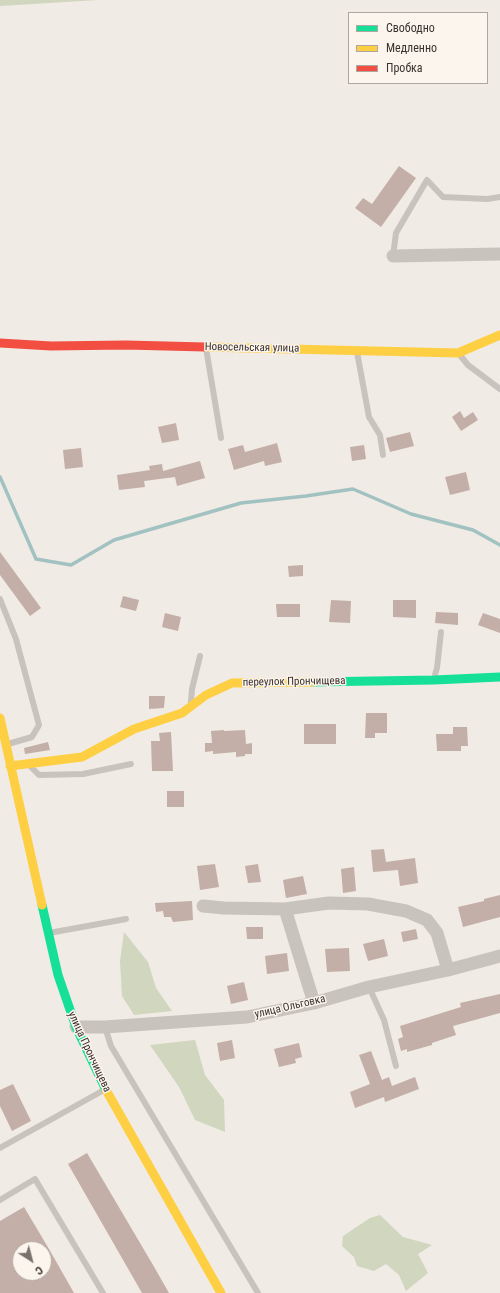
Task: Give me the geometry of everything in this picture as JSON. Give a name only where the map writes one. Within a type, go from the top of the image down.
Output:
[{"type":"street","points":[[393,256],[500,254]]},
{"type":"street","name":"Новосельская улица","points":[[0,343],[51,346],[126,344],[458,353],[500,335]]},
{"type":"street","name":"переулок Прончищева","points":[[10,766],[82,757],[134,729],[182,712],[206,696],[232,683],[434,680],[500,677]]},
{"type":"street","name":"улица Прончищева","points":[[0,718],[58,975],[76,1027],[106,1089],[221,1293]]},
{"type":"street","points":[[203,906],[286,910],[329,903],[368,904],[406,911],[427,920],[437,933],[448,970]]},
{"type":"street","points":[[286,910],[314,1003]]},
{"type":"street","name":"улица Ольговка","points":[[76,1027],[106,1027],[247,1017],[314,1003],[369,987],[448,970],[500,956]]},
{"type":"lane","points":[[393,256],[396,233],[427,180],[443,197],[487,199],[500,197]]},
{"type":"lane","points":[[206,347],[221,438]]},
{"type":"lane","points":[[357,350],[369,417],[380,435],[383,455]]},
{"type":"lane","points":[[458,353],[468,365],[500,389]]},
{"type":"lane","points":[[0,599],[16,639],[38,725],[32,737],[6,745]]},
{"type":"lane","points":[[434,680],[437,668],[441,632]]},
{"type":"lane","points":[[191,706],[192,689],[200,656]]},
{"type":"lane","points":[[26,764],[39,775],[83,774],[131,764]]},
{"type":"lane","points":[[48,933],[126,919]]},
{"type":"lane","points":[[369,987],[384,1020],[396,1066]]},
{"type":"lane","points":[[106,1027],[111,1046],[258,1293]]},
{"type":"lane","points":[[0,1148],[106,1089]]},
{"type":"lane","points":[[0,1200],[35,1179],[103,1293]]},
{"type":"green space","points":[[0,0],[98,0],[0,6]]},
{"type":"green space","points":[[124,932],[148,962],[156,988],[172,1011],[134,1015],[122,996],[120,961]]},
{"type":"green space","points":[[195,1040],[205,1075],[224,1100],[225,1132],[195,1120],[179,1087],[150,1045]]},
{"type":"green space","points":[[380,1215],[403,1237],[432,1245],[418,1254],[428,1273],[406,1291],[399,1275],[386,1264],[374,1271],[357,1266],[354,1257],[342,1246],[343,1236],[370,1218]]},
{"type":"building","points":[[399,166],[416,178],[381,227],[355,208],[363,198],[372,204]]},
{"type":"building","points":[[460,411],[464,418],[473,412],[478,420],[461,431],[452,417]]},
{"type":"building","points":[[176,423],[179,440],[162,443],[158,427]]},
{"type":"building","points":[[410,432],[414,446],[390,452],[386,438]]},
{"type":"building","points":[[277,443],[282,462],[265,466],[264,461],[234,470],[228,449],[243,445],[245,452]]},
{"type":"building","points":[[364,445],[366,459],[352,461],[350,447]]},
{"type":"building","points":[[81,448],[83,467],[65,469],[63,450]]},
{"type":"building","points":[[200,461],[205,478],[177,486],[175,477],[144,481],[145,487],[119,490],[117,475],[150,470],[149,466],[162,464],[163,471]]},
{"type":"building","points":[[466,472],[470,490],[450,495],[445,477]]},
{"type":"building","points":[[0,552],[41,608],[30,616],[0,575]]},
{"type":"building","points":[[303,565],[303,576],[289,577],[288,566]]},
{"type":"building","points":[[123,596],[139,600],[136,611],[120,607]]},
{"type":"building","points":[[331,600],[351,601],[350,623],[329,622]]},
{"type":"building","points":[[393,600],[416,600],[416,618],[393,617]]},
{"type":"building","points":[[276,604],[300,604],[300,617],[277,617]]},
{"type":"building","points":[[436,612],[458,613],[458,625],[435,623]]},
{"type":"building","points":[[165,613],[181,617],[178,631],[162,627]]},
{"type":"building","points":[[483,613],[500,619],[500,633],[478,625]]},
{"type":"building","points":[[149,696],[165,696],[164,708],[149,709]]},
{"type":"building","points":[[366,713],[387,713],[387,733],[375,733],[375,738],[365,738]]},
{"type":"building","points":[[304,724],[336,724],[336,744],[304,744]]},
{"type":"building","points":[[453,727],[467,727],[468,746],[461,746],[461,751],[437,751],[436,734],[453,734]]},
{"type":"building","points":[[245,730],[246,744],[252,743],[252,754],[245,754],[245,756],[236,757],[236,752],[213,754],[213,751],[205,752],[205,743],[212,743],[211,731]]},
{"type":"building","points":[[171,732],[173,771],[152,771],[151,741],[160,741],[159,733]]},
{"type":"building","points":[[48,742],[50,750],[25,754],[24,748]]},
{"type":"building","points":[[167,791],[184,791],[184,807],[167,807]]},
{"type":"building","points":[[384,849],[386,862],[415,858],[418,883],[400,886],[398,870],[373,872],[371,850]]},
{"type":"building","points":[[215,864],[219,887],[200,890],[197,866]]},
{"type":"building","points":[[258,864],[261,882],[248,883],[245,866]]},
{"type":"building","points":[[354,867],[356,891],[343,893],[341,869]]},
{"type":"building","points":[[303,876],[307,894],[286,898],[283,880]]},
{"type":"building","points":[[500,895],[500,917],[463,927],[458,907],[484,901],[484,899]]},
{"type":"building","points":[[192,901],[193,920],[173,922],[171,917],[164,917],[163,911],[156,912],[155,903]]},
{"type":"building","points":[[246,927],[263,927],[263,939],[247,939]]},
{"type":"building","points":[[416,929],[418,939],[403,942],[401,932]]},
{"type":"building","points":[[384,939],[388,956],[368,961],[363,944]]},
{"type":"building","points":[[349,948],[350,971],[327,972],[325,949]]},
{"type":"building","points":[[287,953],[289,971],[267,974],[265,956]]},
{"type":"building","points":[[244,982],[248,1000],[231,1004],[227,986]]},
{"type":"building","points":[[500,994],[500,1013],[453,1026],[456,1035],[432,1043],[432,1045],[407,1052],[407,1049],[401,1051],[398,1039],[403,1037],[400,1026],[461,1007],[460,1003]]},
{"type":"building","points":[[232,1040],[235,1058],[220,1061],[217,1043]]},
{"type":"building","points":[[299,1043],[302,1057],[295,1059],[296,1063],[279,1067],[274,1049]]},
{"type":"building","points":[[371,1051],[382,1080],[389,1077],[392,1086],[415,1077],[419,1089],[385,1102],[384,1097],[355,1108],[350,1092],[370,1084],[359,1055]]},
{"type":"building","points":[[13,1084],[31,1121],[12,1131],[0,1106],[0,1090]]},
{"type":"building","points":[[87,1153],[169,1293],[142,1293],[68,1164]]},
{"type":"building","points":[[24,1207],[44,1241],[12,1241],[12,1281],[52,1281],[52,1254],[74,1293],[0,1293],[0,1221]]},
{"type":"waterway","points":[[0,477],[36,559],[71,565],[114,540],[241,503],[353,489],[411,514],[473,530],[500,545]]},
{"type":"traffic: fast","points":[[312,682],[434,680],[500,677]]},
{"type":"traffic: fast","points":[[42,905],[58,975],[76,1027],[106,1090]]},
{"type":"traffic: slow","points":[[205,347],[458,353],[500,335]]},
{"type":"traffic: slow","points":[[10,766],[82,757],[134,729],[182,713],[206,695],[232,683],[312,682]]},
{"type":"traffic: slow","points":[[0,718],[42,905]]},
{"type":"traffic: slow","points":[[106,1090],[221,1293]]},
{"type":"traffic: jam","points":[[0,343],[51,346],[126,345],[205,347]]}]
